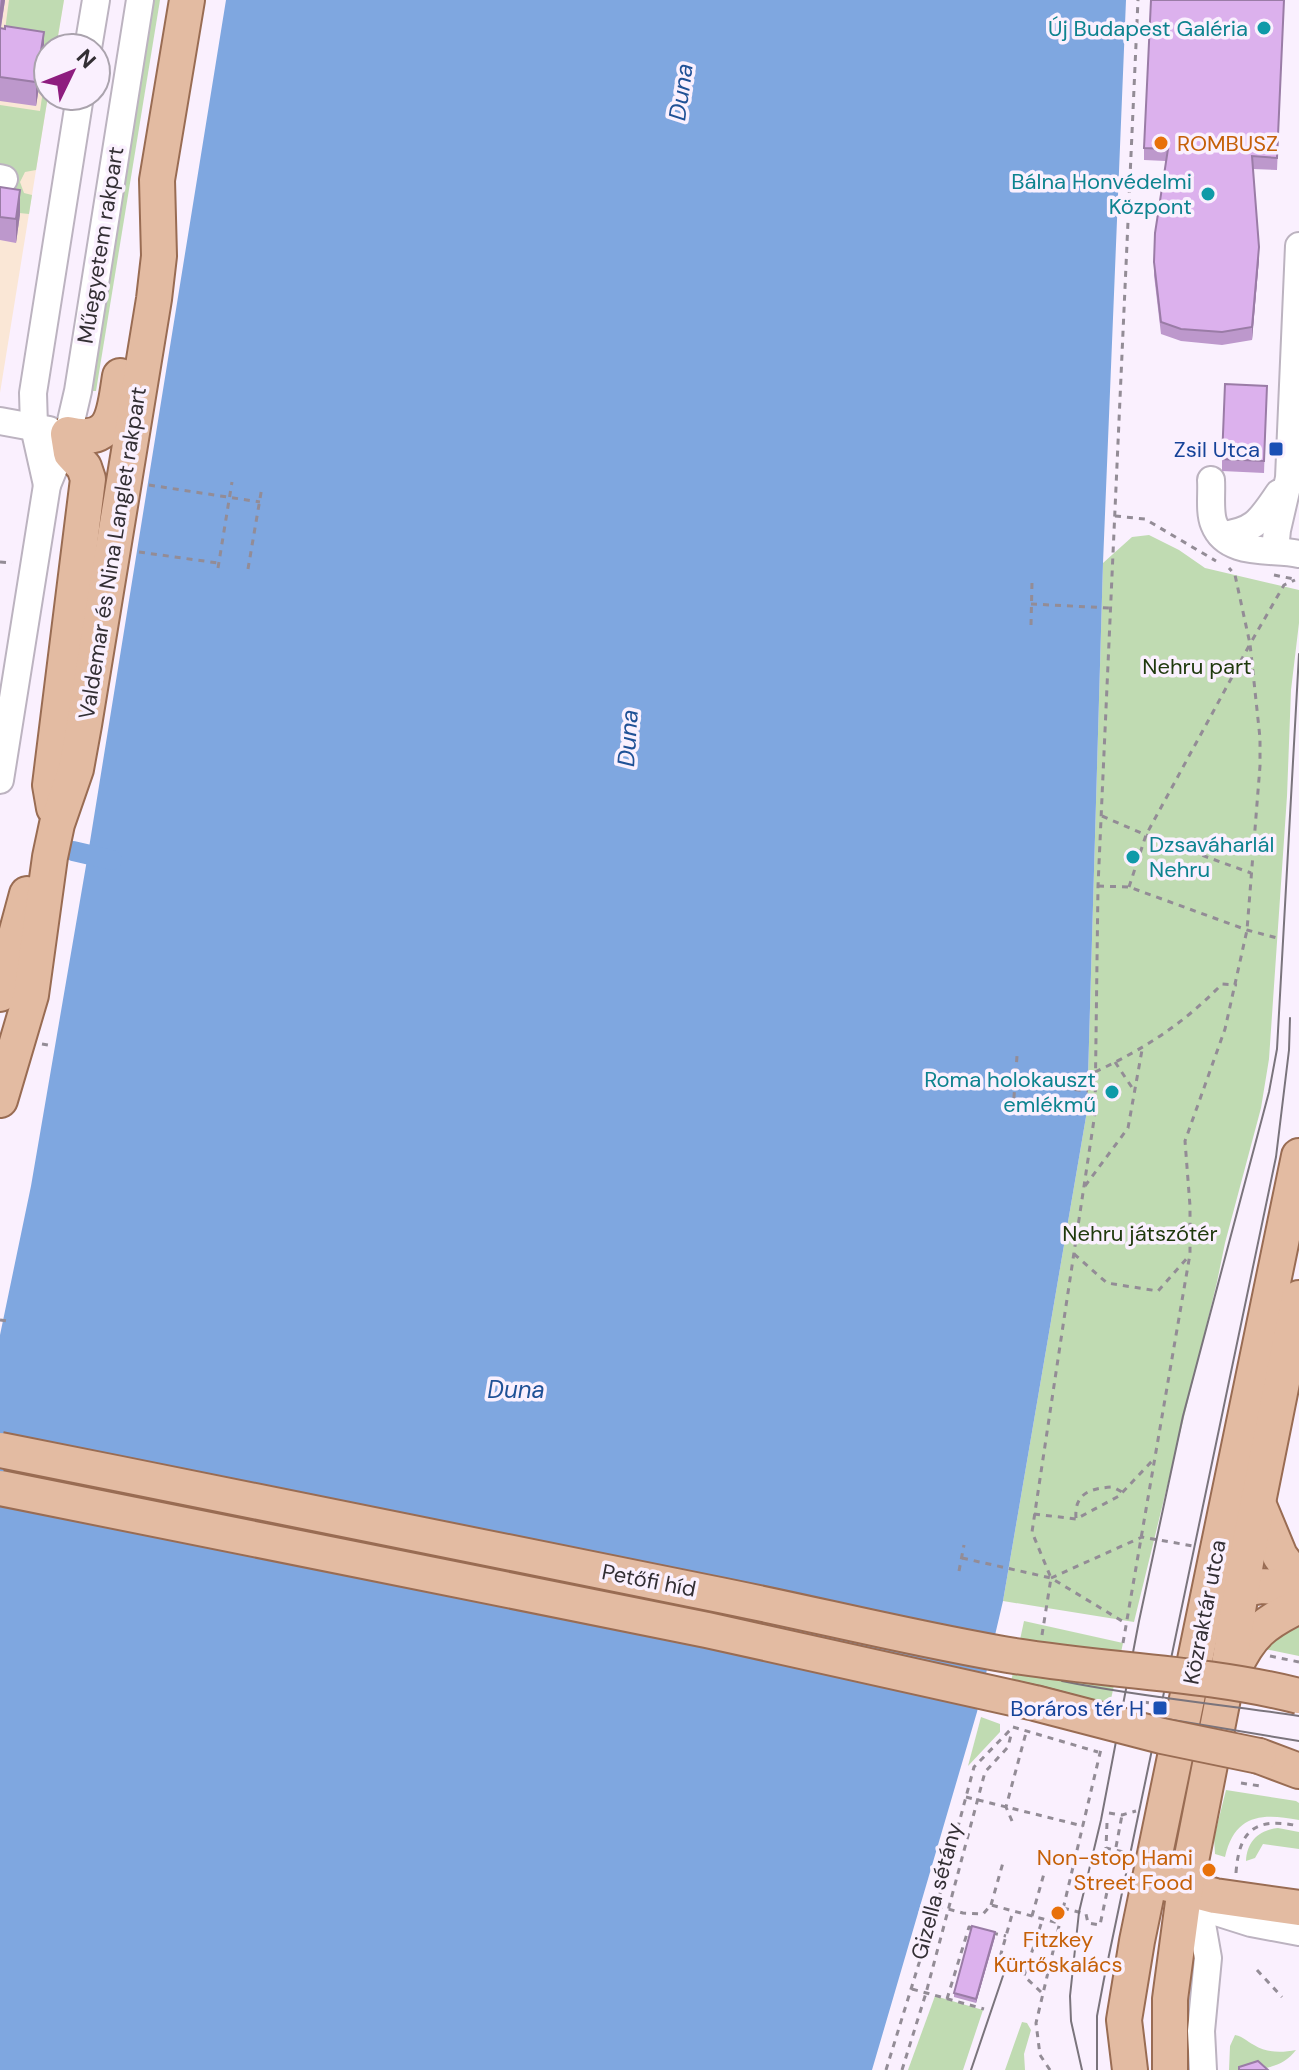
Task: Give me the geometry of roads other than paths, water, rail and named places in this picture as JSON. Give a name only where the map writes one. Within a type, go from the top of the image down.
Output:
[{"type":"main road","name":"Valdemar és Nina Langlet rakpart","points":[[0,1100],[31,995],[57,824],[76,769],[84,725],[154,299],[159,256],[157,180],[187,0]]},
{"type":"main road","points":[[0,994],[35,866],[57,824],[50,785],[88,479],[84,467],[71,453],[68,434],[84,438],[96,436],[107,427],[114,412],[135,282],[157,180]]},
{"type":"main road","name":"Közraktár utca","points":[[1130,2070],[1124,2020],[1143,1867],[1202,1618],[1207,1549],[1299,1156]]},
{"type":"main road","name":"Közraktár utca","points":[[1170,2070],[1170,1999],[1184,1895],[1299,1298]]},
{"type":"main road","name":"Petőfi híd","points":[[0,1450],[995,1653],[1085,1668],[1195,1676],[1253,1684],[1299,1696]]},
{"type":"main road","name":"Petőfi híd","points":[[0,1488],[692,1627],[1021,1699],[1162,1736],[1259,1756]]},
{"type":"main road","points":[[1258,1503],[1280,1556],[1299,1582]]},
{"type":"main road","points":[[1207,1549],[1242,1589],[1264,1600],[1299,1603]]},
{"type":"main road","points":[[1202,1618],[1220,1601],[1242,1589],[1276,1585],[1299,1593]]},
{"type":"main road","points":[[1225,1688],[1246,1643],[1274,1618],[1299,1603]]},
{"type":"main road","points":[[1259,1756],[1299,1762]]},
{"type":"main road","points":[[1259,1756],[1299,1771]]},
{"type":"main road","points":[[1196,1840],[1217,1870],[1255,1912]]},
{"type":"main road","points":[[1143,1867],[1184,1895],[1215,1896],[1255,1912],[1299,1908]]},
{"type":"street","points":[[91,32],[96,0]]},
{"type":"street","name":"Műegyetem rakpart","points":[[0,780],[11,653],[47,485],[68,434],[77,398],[140,0]]},
{"type":"street","name":"Műegyetem rakpart","points":[[47,485],[34,427],[33,393],[77,112]]},
{"type":"street","points":[[1290,561],[1277,530],[1289,478],[1299,246]]},
{"type":"street","points":[[53,260],[66,278],[74,281],[85,279],[96,268]]},
{"type":"street","points":[[45,309],[56,299],[69,298],[77,301],[88,317]]},
{"type":"street","points":[[0,421],[68,434]]},
{"type":"street","points":[[1221,535],[1238,534],[1258,524],[1289,478]]},
{"type":"street","points":[[1211,480],[1213,523],[1221,535],[1239,549],[1290,561]]},
{"type":"street","points":[[1275,1269],[1289,1240],[1295,1239],[1299,1243]]},
{"type":"street","points":[[1184,1895],[1202,1924],[1208,1958],[1201,2031],[1203,2070]]},
{"type":"street","points":[[1208,1958],[1255,1912],[1299,1932]]},
{"type":"water","name":"Duna","points":[[226,0],[1126,0],[1103,563],[1087,1111],[1003,1601],[977,1712],[872,2070],[0,2070],[0,1335],[31,1186],[88,854]]},
{"type":"waterway","points":[[73,851],[112,860]]},
{"type":"tram line","points":[[1082,2070],[1071,2021],[1070,1996],[1079,1912],[1101,1820],[1183,1416],[1269,1092],[1277,1049],[1299,654]]},
{"type":"tram line","points":[[1097,2070],[1097,2016],[1104,1979],[1276,1157],[1290,1018]]},
{"type":"tram line","points":[[0,1472],[710,1616],[1044,1687],[1155,1717],[1299,1741]]},
{"type":"tram line","points":[[1062,1681],[1299,1716]]},
{"type":"tram line","points":[[971,2070],[1006,1967]]},
{"type":"place","name":"Új Budapest Galéria","points":[[1264,28]]},
{"type":"place","name":"ROMBUSZ","points":[[1161,143]]},
{"type":"place","name":"Bálna Honvédelmi Központ","points":[[1208,194]]},
{"type":"place","name":"Zsil Utca","points":[[1276,449]]},
{"type":"place","name":"Dzsaváharlál Nehru","points":[[1133,857]]},
{"type":"place","name":"Roma holokauszt emlékmű","points":[[1112,1092]]},
{"type":"place","name":"Boráros tér H","points":[[1160,1708]]},
{"type":"place","name":"Non-stop Hami Street Food","points":[[1209,1870]]},
{"type":"place","name":"Fitzkey Kürtőskalács","points":[[1058,1913]]},
{"type":"park label","name":"Nehru part","points":[[1197,666]]},
{"type":"park label","name":"Nehru játszótér","points":[[1140,1233]]}]
